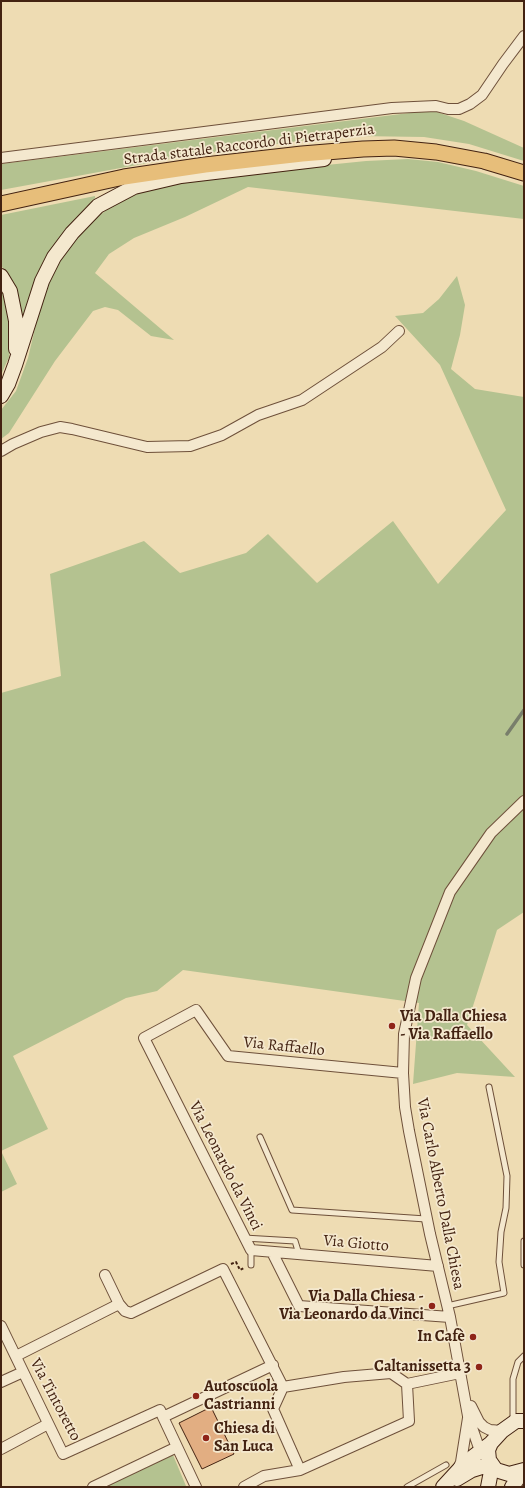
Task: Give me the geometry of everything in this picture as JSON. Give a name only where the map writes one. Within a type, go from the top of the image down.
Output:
[{"type":"main road","name":"Strada statale Raccordo di Pietraperzia","points":[[1,204],[124,177],[190,167],[302,154],[363,149],[394,148],[436,152],[484,161],[524,173]]},
{"type":"main road","points":[[1,396],[8,384],[15,366],[42,281],[54,258],[72,233],[98,206],[134,187],[181,176],[338,157],[363,149]]},
{"type":"main road","points":[[1,201],[17,200]]},
{"type":"main road","points":[[1,276],[10,291],[16,321],[17,340],[15,366]]},
{"type":"main road","points":[[443,1487],[472,1470],[489,1457],[516,1422]]},
{"type":"main road","points":[[443,1487],[452,1468],[466,1462],[489,1457]]},
{"type":"main road","points":[[489,1457],[496,1470],[509,1474],[523,1471]]},
{"type":"main road","points":[[488,1487],[489,1457]]},
{"type":"main road","points":[[512,1487],[523,1471]]},
{"type":"street","points":[[1,158],[392,108],[436,106],[448,109],[459,109],[470,104],[482,95],[524,36]]},
{"type":"street","points":[[1,451],[41,432],[60,427],[147,447],[190,446],[222,435],[258,415],[302,400],[382,347],[399,331]]},
{"type":"street","name":"Via Carlo Alberto Dalla Chiesa","points":[[468,1416],[448,1306],[426,1219],[409,1131],[405,1107],[403,1073],[404,1034],[416,978],[450,892],[491,833],[524,801]]},
{"type":"street","name":"Via Raffaello","points":[[144,1038],[196,1010],[228,1056],[403,1073]]},
{"type":"street","name":"Via Leonardo da Vinci","points":[[144,1038],[251,1250],[272,1252]]},
{"type":"street","points":[[272,1252],[299,1306],[450,1317]]},
{"type":"street","name":"Via Giotto","points":[[272,1252],[438,1266]]},
{"type":"street","points":[[105,1275],[119,1304],[125,1311],[131,1313],[223,1269],[283,1387],[273,1409],[300,1470]]},
{"type":"street","points":[[16,1356],[119,1304]]},
{"type":"street","name":"Via Tintoretto","points":[[1,1326],[63,1454],[160,1410],[164,1416]]},
{"type":"street","points":[[196,1487],[164,1416],[273,1366]]},
{"type":"street","points":[[1,1382],[23,1372]]},
{"type":"street","points":[[283,1387],[344,1377],[391,1373],[407,1384],[460,1373]]},
{"type":"street","points":[[244,1487],[264,1476],[300,1470],[409,1421],[407,1384]]},
{"type":"street","points":[[463,1387],[479,1422],[484,1427],[490,1430],[516,1422]]},
{"type":"street","points":[[468,1416],[489,1457]]},
{"type":"street","points":[[452,1468],[461,1462],[468,1416]]},
{"type":"street","points":[[1,1449],[48,1424]]},
{"type":"street","points":[[93,1487],[177,1447]]},
{"type":"lane","points":[[448,1306],[504,1293],[499,1262],[501,1232],[506,1208],[507,1176],[489,1087]]},
{"type":"lane","points":[[260,1137],[292,1210],[426,1219]]},
{"type":"lane","points":[[244,1238],[295,1241],[299,1254]]},
{"type":"lane","points":[[524,1241],[524,1265]]},
{"type":"lane","points":[[251,1250],[251,1265]]},
{"type":"lane","points":[[516,1422],[513,1379],[518,1362],[524,1356]]},
{"type":"lane","points":[[407,1487],[452,1468]]},
{"type":"path","points":[[223,1269],[236,1262],[240,1270],[251,1265]]},
{"type":"green space","points":[[417,112],[437,112],[464,121],[524,148],[524,161],[469,144],[424,137],[357,136],[322,138],[186,156],[1,190],[1,164]]},
{"type":"green space","points":[[408,159],[438,162],[476,171],[524,186],[524,219],[248,187],[185,217],[134,238],[109,254],[95,273],[174,340],[151,336],[118,310],[105,307],[93,311],[55,361],[9,433],[1,439],[1,410],[16,391],[28,358],[40,307],[49,279],[64,250],[87,225],[113,205],[138,191],[178,180],[366,161]]},
{"type":"green space","points":[[95,196],[24,317],[16,290],[1,265],[1,215]]},
{"type":"green space","points":[[457,276],[465,305],[460,335],[451,369],[475,389],[524,397],[524,912],[497,930],[467,1025],[515,1077],[457,1073],[413,1084],[419,1003],[183,970],[157,991],[126,998],[13,1056],[48,1129],[1,1151],[1,693],[61,676],[50,574],[144,541],[180,573],[246,553],[268,534],[317,583],[393,521],[438,584],[506,510],[440,365],[395,316],[423,313],[439,299]]},
{"type":"green space","points":[[1,284],[12,328],[9,357],[1,375]]},
{"type":"green space","points":[[1,1151],[17,1184],[1,1192]]},
{"type":"green space","points":[[173,1455],[186,1486],[102,1487]]},
{"type":"building","name":"Chiesa di San Luca","points":[[211,1407],[234,1454],[202,1469],[179,1423]]},
{"type":"waterway","points":[[507,734],[524,710]]},
{"type":"place","name":"Via Dalla Chiesa - Via Raffaello","points":[[392,1026]]},
{"type":"place","name":"Via Dalla Chiesa - Via Leonardo da Vinci","points":[[432,1306]]},
{"type":"place","name":"In Cafè","points":[[473,1337]]},
{"type":"place","name":"Caltanissetta 3","points":[[479,1367]]},
{"type":"place","name":"Autoscuola Castrianni","points":[[196,1396]]},
{"type":"place","name":"Chiesa di San Luca","points":[[206,1438]]}]
